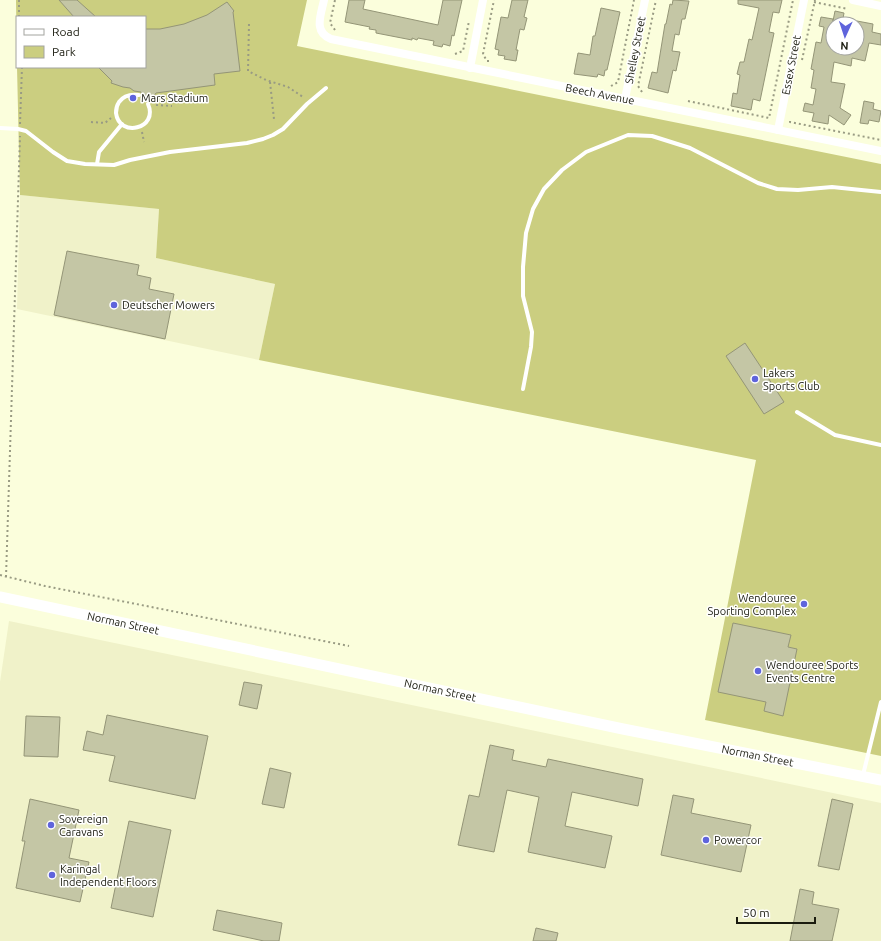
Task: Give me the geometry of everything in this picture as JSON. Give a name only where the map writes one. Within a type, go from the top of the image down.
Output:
[{"type":"main road","name":"Norman Street","points":[[0,597],[623,728],[881,780]]},
{"type":"street","name":"Beech Avenue","points":[[324,0],[319,22],[321,32],[324,36],[331,40],[881,151]]},
{"type":"street","points":[[470,68],[483,0]]},
{"type":"street","name":"Shelley Street","points":[[625,99],[645,0]]},
{"type":"street","name":"Essex Street","points":[[778,130],[804,0]]},
{"type":"street","points":[[853,0],[881,6]]},
{"type":"lane","points":[[0,128],[20,129],[28,132],[65,160],[76,163],[116,165],[130,160],[170,152],[247,143],[264,139],[283,128],[307,104],[326,88]]},
{"type":"lane","points":[[139,95],[130,95],[123,98],[118,104],[116,113],[122,124],[130,128],[140,127],[146,123],[150,113],[148,104]]},
{"type":"lane","points":[[96,164],[98,152],[122,124]]},
{"type":"lane","points":[[523,389],[531,347],[532,332],[524,296],[523,267],[526,233],[533,209],[544,189],[562,170],[586,152],[628,135],[652,136],[690,148],[758,183],[776,189],[798,190],[832,187],[881,192]]},
{"type":"lane","points":[[797,412],[836,435],[881,445]]},
{"type":"lane","points":[[862,776],[881,702]]},
{"type":"path","points":[[19,0],[19,16]]},
{"type":"path","points":[[335,0],[330,23],[334,29],[342,31]]},
{"type":"path","points":[[483,54],[494,0]]},
{"type":"path","points":[[611,86],[618,82],[634,0]]},
{"type":"path","points":[[642,92],[638,86],[656,0]]},
{"type":"path","points":[[769,118],[793,0]]},
{"type":"path","points":[[448,53],[456,54],[463,51],[470,14]]},
{"type":"path","points":[[248,24],[248,70],[252,74],[270,82],[288,87],[303,97]]},
{"type":"path","points":[[6,577],[22,68]]},
{"type":"path","points":[[270,82],[274,119]]},
{"type":"path","points":[[158,105],[172,106]]},
{"type":"path","points":[[91,122],[105,123],[116,113]]},
{"type":"path","points":[[790,122],[881,140]]},
{"type":"path","points":[[140,127],[144,142]]},
{"type":"path","points":[[0,576],[349,646]]},
{"type":"shaded area","points":[[20,195],[159,209],[156,258],[275,284],[259,360],[17,309]]},
{"type":"shaded area","points":[[9,621],[881,803],[881,941],[0,941],[0,682]]},
{"type":"green space","points":[[16,0],[307,0],[297,46],[881,164],[881,756],[705,720],[756,460],[259,360],[275,284],[156,258],[159,209],[20,195],[17,68],[146,68],[146,16],[16,16]]},
{"type":"building","points":[[59,0],[77,0],[95,16],[73,16]]},
{"type":"building","points":[[349,0],[365,0],[363,9],[438,25],[443,0],[462,0],[454,36],[452,35],[450,46],[443,44],[442,47],[433,45],[434,41],[418,38],[417,40],[412,38],[412,40],[376,33],[376,30],[369,29],[370,27],[345,22]]},
{"type":"building","points":[[512,0],[528,0],[524,17],[527,18],[524,30],[520,29],[516,50],[518,50],[516,61],[504,59],[505,56],[498,55],[499,50],[495,49],[501,17],[508,18]]},
{"type":"building","points":[[673,0],[689,1],[685,19],[682,19],[679,35],[675,34],[672,51],[680,52],[676,71],[673,70],[668,93],[648,88],[652,72],[657,73],[665,24],[670,4],[672,5]]},
{"type":"building","points":[[738,0],[782,0],[779,13],[773,12],[769,32],[774,33],[760,101],[753,99],[751,110],[731,106],[733,93],[737,94],[740,75],[737,74],[740,62],[744,62],[749,39],[752,40],[759,8],[738,4]]},
{"type":"building","points":[[227,2],[234,11],[240,71],[214,74],[215,85],[156,93],[150,101],[146,101],[141,98],[141,92],[111,83],[112,81],[99,68],[146,68],[146,29],[160,29],[184,24],[207,15]]},
{"type":"building","points":[[601,8],[620,12],[607,70],[605,70],[604,76],[598,74],[597,77],[574,74],[578,53],[590,55],[593,36],[595,36]]},
{"type":"building","points":[[835,11],[844,13],[843,16],[834,16]]},
{"type":"building","points":[[821,17],[825,18],[825,56],[865,56],[865,22],[873,24],[872,32],[881,34],[881,45],[869,43],[865,61],[852,58],[851,66],[834,62],[831,82],[845,84],[840,108],[851,115],[844,125],[829,115],[828,124],[812,121],[814,113],[803,111],[805,103],[813,105],[816,89],[811,88],[814,70],[811,69],[816,42],[821,43],[824,27],[819,26]]},
{"type":"building","points":[[864,101],[874,103],[873,109],[881,111],[879,122],[869,120],[868,124],[860,123]]},
{"type":"building","name":"Deutscher Mowers","points":[[67,251],[139,265],[137,275],[151,278],[149,289],[174,294],[165,339],[54,315]]},
{"type":"building","name":"Lakers Sports Club","points":[[745,343],[784,402],[764,414],[726,356]]},
{"type":"building","name":"Wendouree Sports Events Centre","points":[[733,623],[791,635],[788,647],[797,649],[783,716],[764,711],[766,702],[718,692]]},
{"type":"building","points":[[244,682],[262,685],[257,709],[239,705]]},
{"type":"building","points":[[107,715],[208,736],[195,799],[109,781],[115,756],[83,750],[87,731],[103,735]]},
{"type":"building","points":[[26,716],[60,717],[58,757],[24,756]]},
{"type":"building","points":[[490,745],[514,750],[512,760],[546,767],[548,759],[643,779],[638,806],[572,792],[565,826],[612,836],[605,868],[528,852],[539,797],[507,790],[494,852],[458,845],[469,795],[479,797]]},
{"type":"building","points":[[270,768],[291,773],[284,808],[262,804]]},
{"type":"building","name":"Powercor","points":[[673,795],[694,799],[691,813],[751,825],[741,872],[661,855]]},
{"type":"building","points":[[30,799],[79,810],[69,858],[89,862],[80,902],[16,888],[25,841],[22,841]]},
{"type":"building","points":[[832,799],[853,804],[839,870],[818,866]]},
{"type":"building","points":[[129,821],[171,830],[153,917],[111,908]]},
{"type":"building","points":[[800,889],[814,892],[812,904],[839,909],[832,941],[790,941]]},
{"type":"building","points":[[217,910],[282,923],[279,941],[264,941],[213,930]]},
{"type":"building","points":[[536,928],[558,933],[556,941],[533,941]]},
{"type":"place","name":"Mars Stadium","points":[[133,98]]},
{"type":"place","name":"Deutscher Mowers","points":[[114,305]]},
{"type":"place","name":"Lakers Sports Club","points":[[755,379]]},
{"type":"place","name":"Wendouree Sporting Complex","points":[[804,604]]},
{"type":"place","name":"Wendouree Sports Events Centre","points":[[758,671]]},
{"type":"place","name":"Sovereign Caravans","points":[[51,825]]},
{"type":"place","name":"Powercor","points":[[706,840]]},
{"type":"place","name":"Karingal Independent Floors","points":[[52,875]]}]
